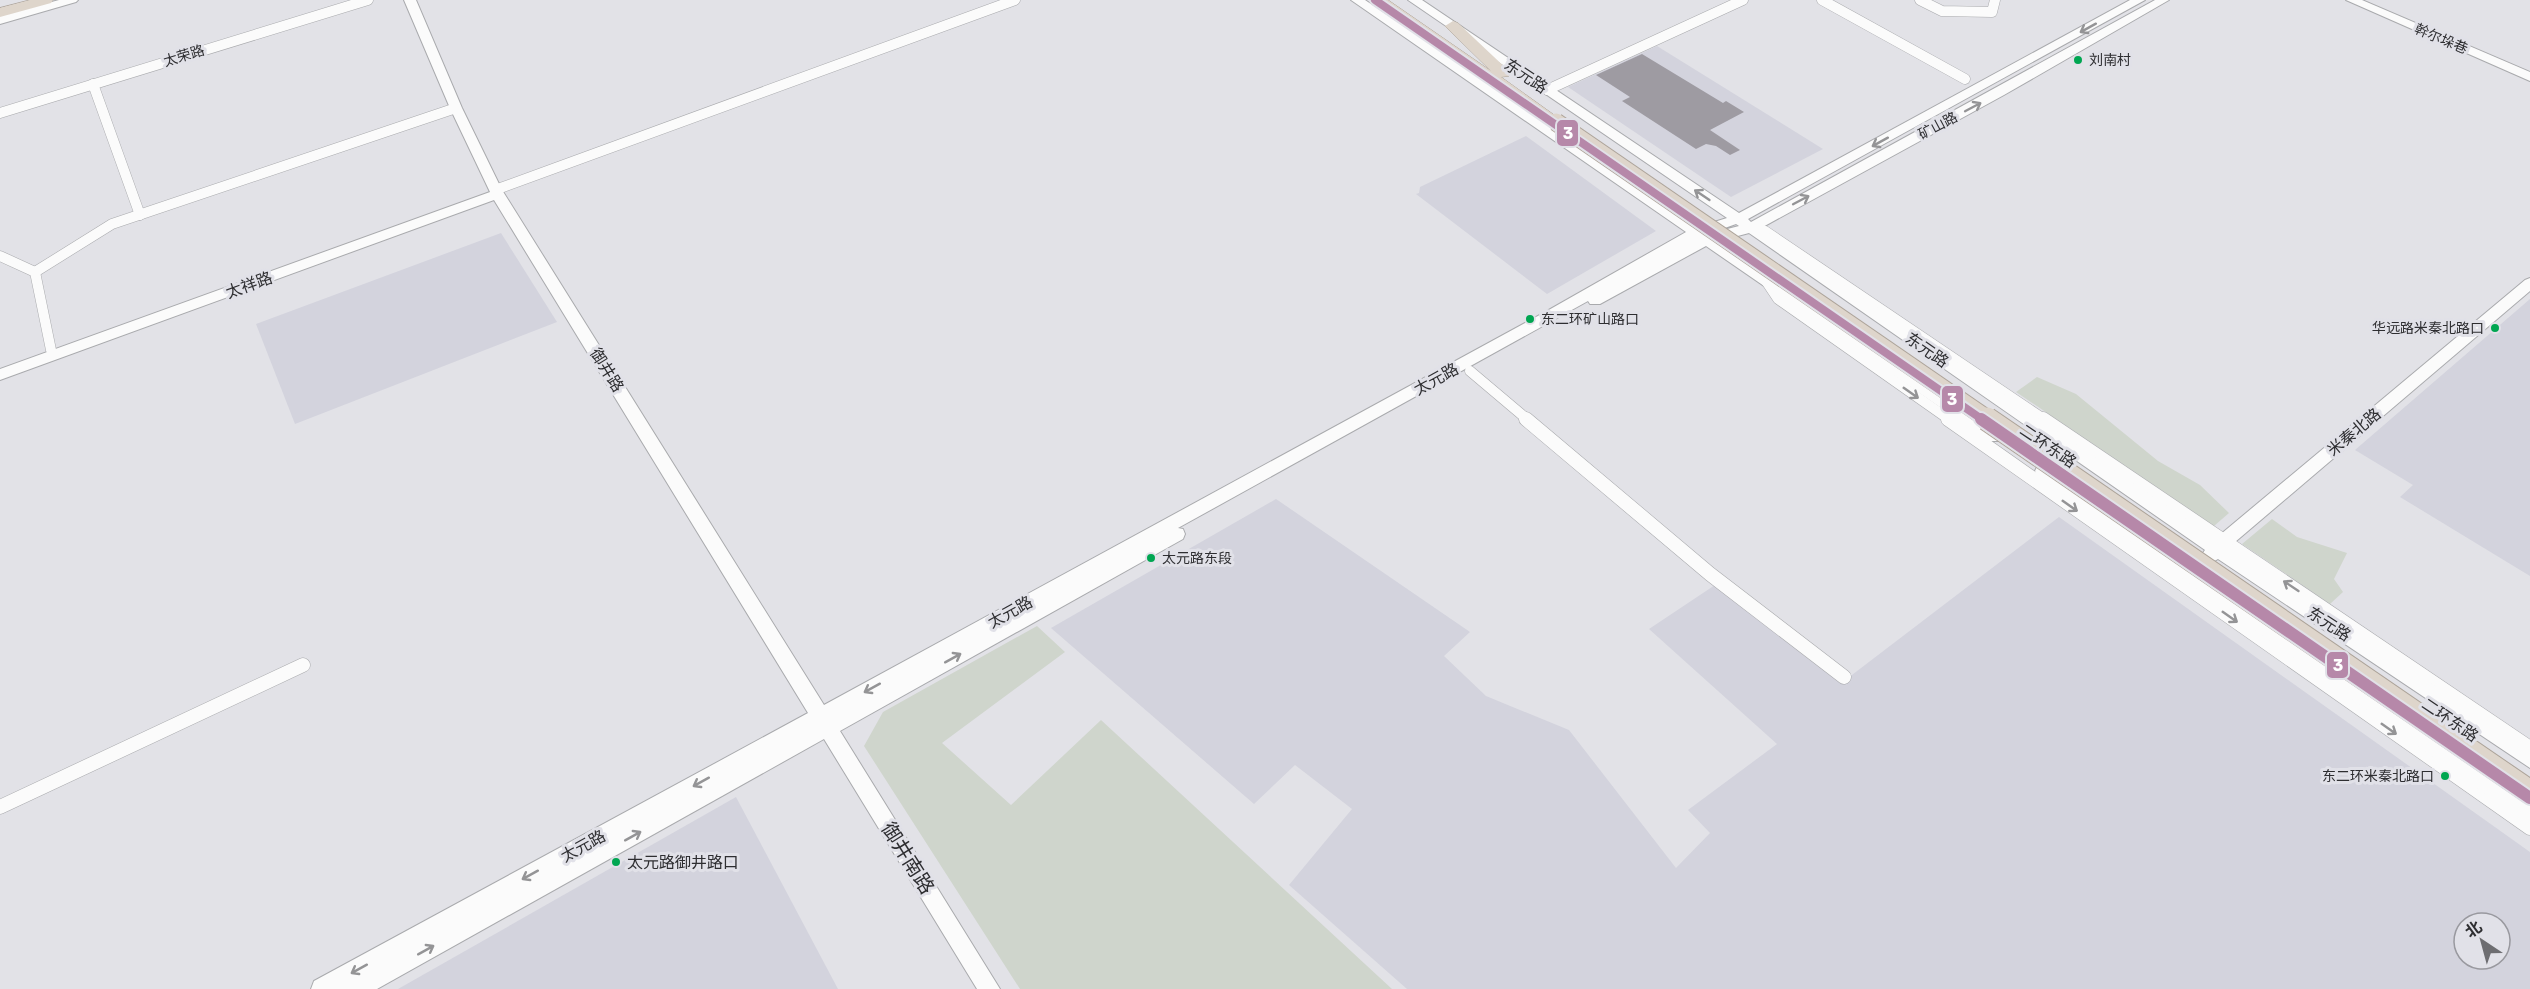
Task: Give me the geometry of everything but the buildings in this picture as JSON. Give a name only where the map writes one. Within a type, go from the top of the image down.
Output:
[{"type":"highway","points":[[0,3],[9,0]]},
{"type":"highway","points":[[0,13],[46,0]]},
{"type":"highway","name":"二环东路","points":[[1378,0],[1561,120],[2530,774]]},
{"type":"highway","points":[[1395,0],[1510,79]]},
{"type":"highway","points":[[1453,26],[1510,79],[1561,120]]},
{"type":"highway","points":[[1429,34],[1484,88]]},
{"type":"highway","name":"二环东路","points":[[1561,120],[2530,792]]},
{"type":"main road","points":[[0,20],[72,0]]},
{"type":"main road","name":"御井路","points":[[410,0],[456,108],[497,192],[824,722]]},
{"type":"main road","name":"东元路","points":[[1357,0],[1766,281],[2184,578],[2530,814]]},
{"type":"main road","name":"东元路","points":[[1414,0],[2221,545],[2530,760]]},
{"type":"main road","name":"矿山路","points":[[1744,223],[2138,0]]},
{"type":"main road","name":"矿山路","points":[[1701,236],[1744,223],[2000,92],[2163,0]]},
{"type":"main road","name":"幹尔垛巷","points":[[2352,0],[2530,77]]},
{"type":"main road","name":"太祥路","points":[[0,368],[497,192]]},
{"type":"main road","name":"太祥路","points":[[0,375],[497,192]]},
{"type":"main road","name":"太元路","points":[[322,989],[824,722],[1470,371],[1701,236]]},
{"type":"main road","name":"太元路","points":[[356,989],[824,722],[1536,324],[1701,236]]},
{"type":"main road","name":"米秦北路","points":[[2184,578],[2530,284]]},
{"type":"main road","name":"御井南路","points":[[824,722],[989,989]]},
{"type":"street","name":"太荣路","points":[[0,113],[368,0]]},
{"type":"street","points":[[497,192],[1015,0]]},
{"type":"street","points":[[1547,90],[1743,0]]},
{"type":"street","points":[[1822,0],[1965,79]]},
{"type":"street","points":[[1920,0],[1942,11],[1982,12],[1992,12],[1995,0]]},
{"type":"street","points":[[93,84],[140,215]]},
{"type":"street","points":[[35,272],[112,224],[456,108]]},
{"type":"street","points":[[0,256],[35,272]]},
{"type":"street","points":[[35,272],[51,350]]},
{"type":"street","points":[[1470,371],[1710,574],[1844,677]]},
{"type":"street","points":[[2221,545],[2530,748]]},
{"type":"street","points":[[2184,578],[2530,828]]},
{"type":"street","points":[[0,807],[303,665]]},
{"type":"shaded area","points":[[1657,46],[1823,149],[1731,197],[1568,87]]},
{"type":"shaded area","points":[[1526,136],[1656,231],[1547,294],[1416,194],[1419,193],[1420,187]]},
{"type":"shaded area","points":[[501,233],[557,322],[295,424],[256,324]]},
{"type":"shaded area","points":[[2530,299],[2530,576],[2400,497],[2413,485],[2355,450]]},
{"type":"shaded area","points":[[2037,377],[2076,394],[2158,461],[2200,485],[2229,513],[2214,526],[2016,392]]},
{"type":"shaded area","points":[[1276,499],[1470,632],[1444,656],[1486,696],[1569,730],[1676,868],[1710,833],[1688,810],[1777,744],[1649,629],[1721,581],[1844,681],[2059,517],[2530,852],[2530,989],[1407,989],[1289,885],[1352,809],[1295,765],[1254,804],[1051,628]]},
{"type":"shaded area","points":[[2272,519],[2297,537],[2347,553],[2334,579],[2343,592],[2330,604],[2242,544]]},
{"type":"shaded area","points":[[1037,626],[1065,652],[942,743],[1011,805],[1101,720],[1392,989],[1020,989],[864,746],[883,712]]},
{"type":"shaded area","points":[[736,797],[838,989],[398,989]]},
{"type":"transit line","name":"3","points":[[1375,0],[2530,798]]},
{"type":"place","name":"刘南村","points":[[2078,60]]},
{"type":"place","name":"东二环矿山路口","points":[[1530,319]]},
{"type":"place","name":"华远路米秦北路口","points":[[2495,328]]},
{"type":"place","name":"太元路东段","points":[[1151,558]]},
{"type":"place","name":"东二环米秦北路口","points":[[2445,776]]},
{"type":"place","name":"太元路御井路口","points":[[616,862]]}]
